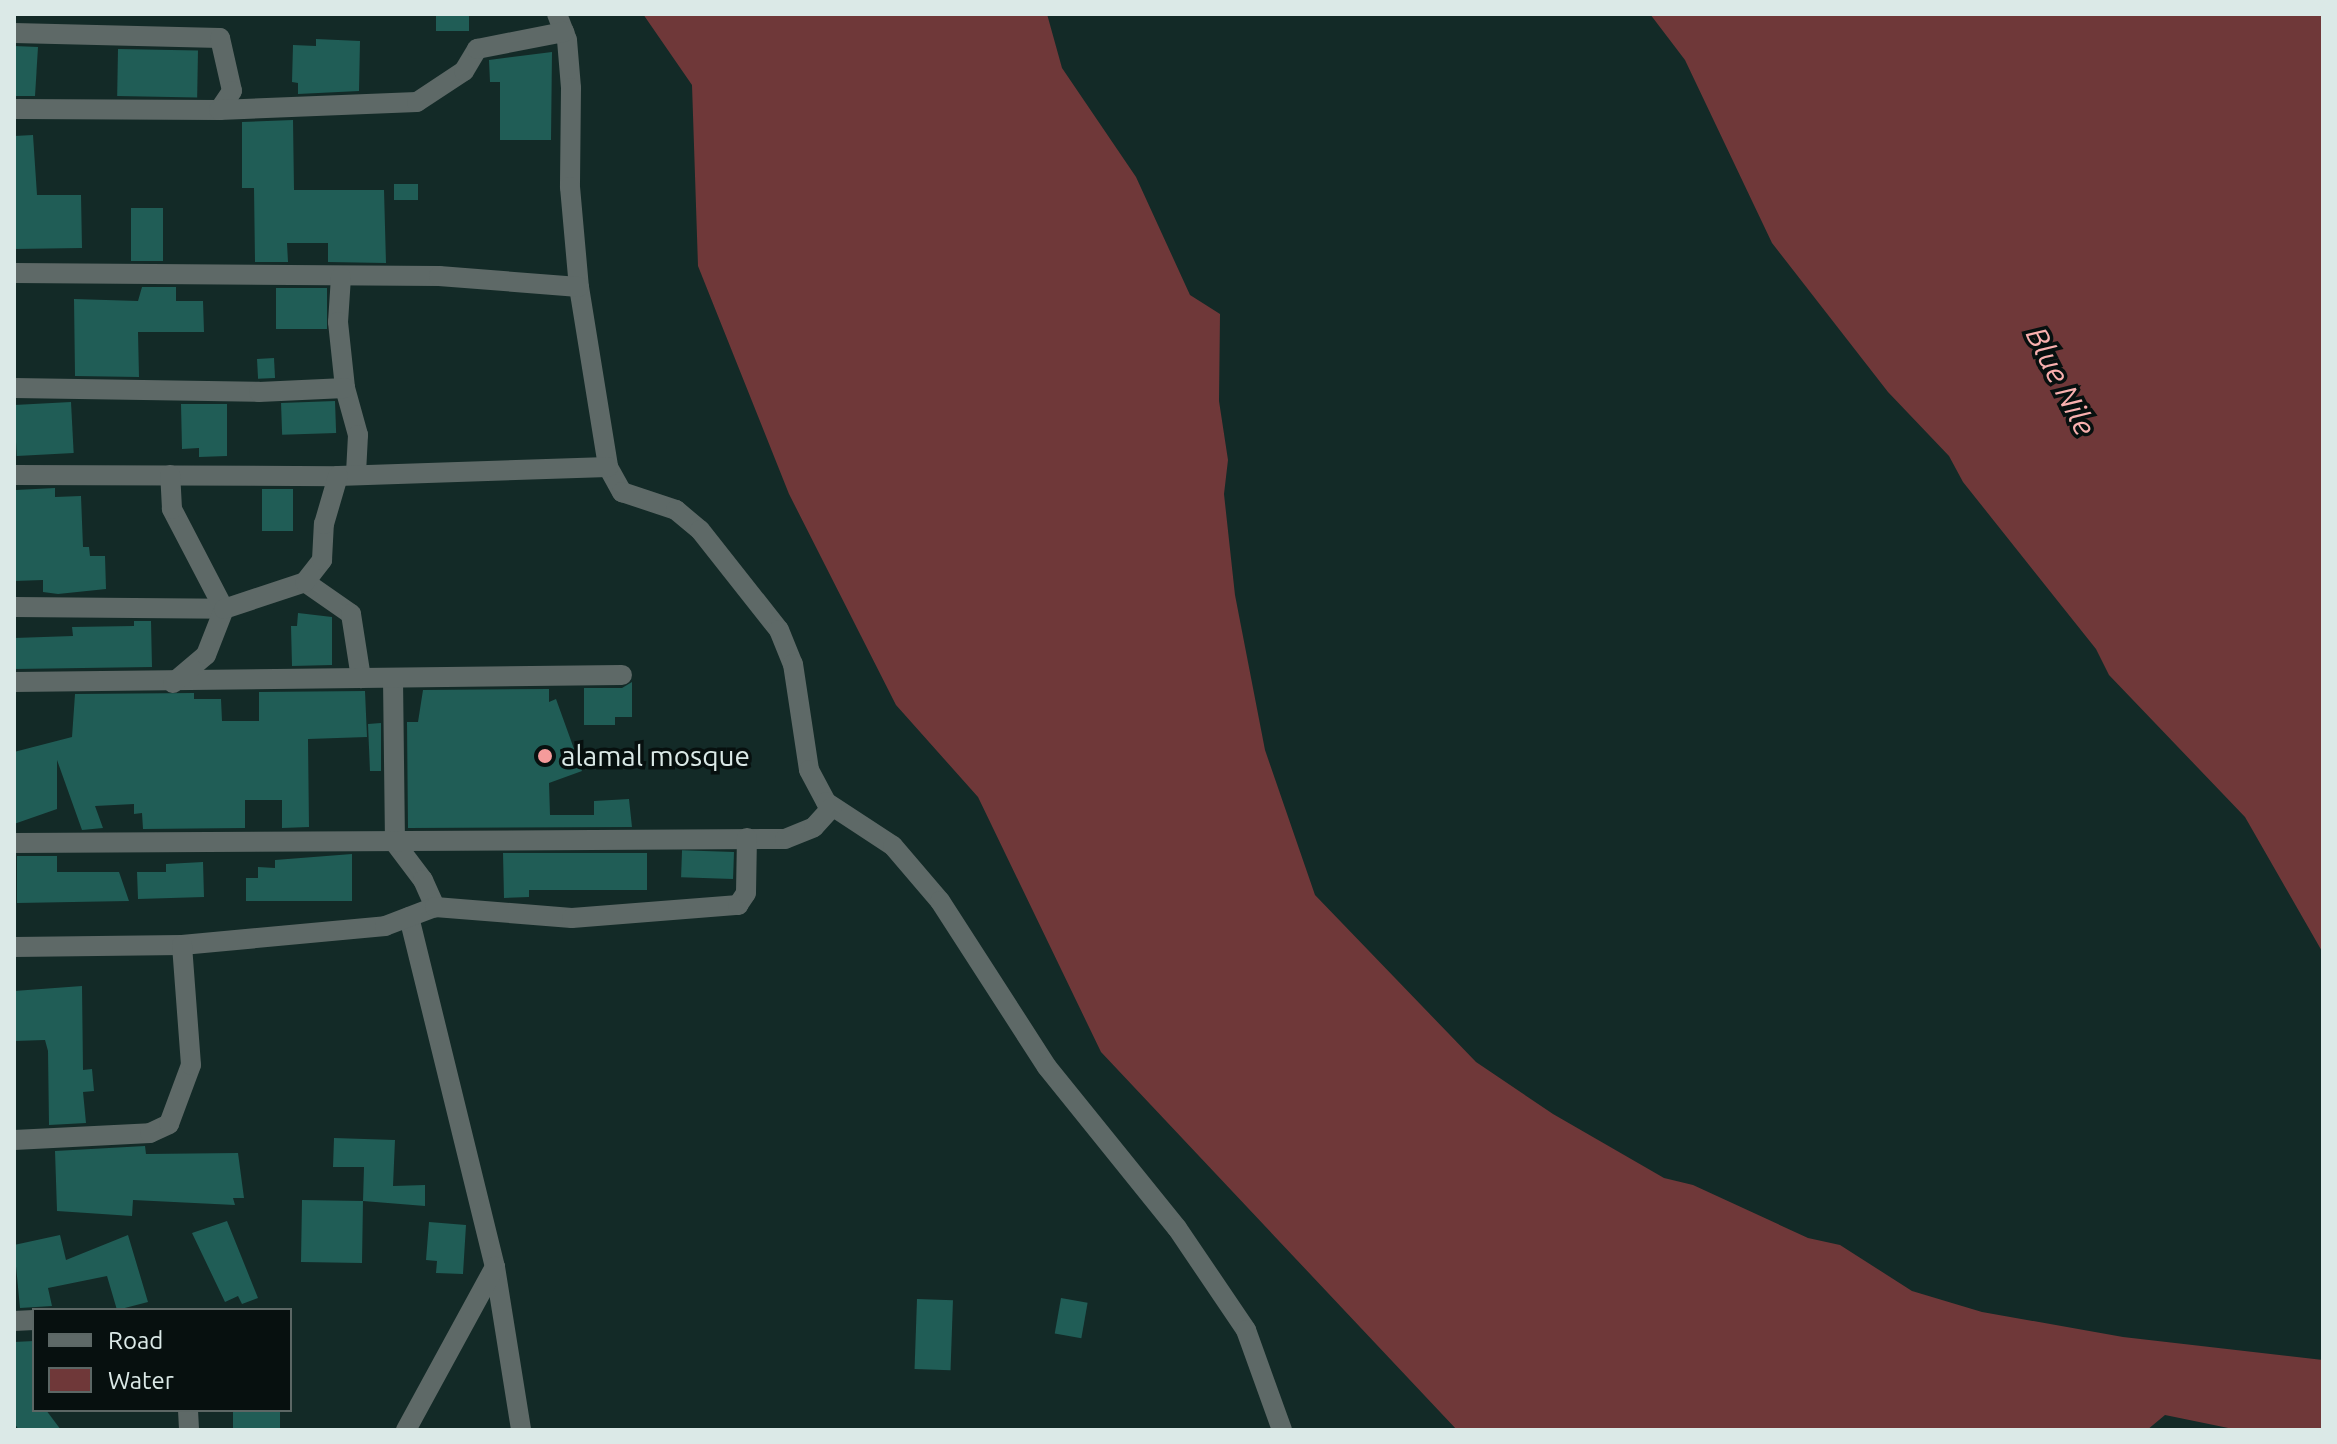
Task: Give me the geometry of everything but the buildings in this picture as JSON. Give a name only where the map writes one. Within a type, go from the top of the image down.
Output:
[{"type":"street","points":[[14,109],[219,110],[417,102],[464,71],[477,49],[561,23],[571,88],[570,187],[579,287],[608,467],[622,492],[676,510],[700,530],[779,630],[793,664],[809,770],[832,807],[893,846],[940,901],[1047,1067],[1177,1228],[1246,1330],[1282,1430]]},
{"type":"street","points":[[14,33],[220,38],[232,91],[219,110]]},
{"type":"street","points":[[14,273],[439,276],[579,287]]},
{"type":"street","points":[[14,607],[224,609],[305,582],[322,560],[324,524],[347,475],[358,435],[345,388],[338,322],[341,277]]},
{"type":"street","points":[[14,388],[345,388]]},
{"type":"street","points":[[14,475],[347,475],[608,467]]},
{"type":"street","points":[[170,475],[172,509],[224,609],[206,655],[173,683]]},
{"type":"street","points":[[305,582],[351,614],[361,678]]},
{"type":"street","points":[[14,682],[173,683],[622,675]]},
{"type":"street","points":[[393,679],[395,843],[423,880],[435,907]]},
{"type":"street","points":[[14,843],[785,839],[814,827],[832,807]]},
{"type":"street","points":[[14,947],[182,945],[385,926],[435,907],[572,918],[738,905],[746,893],[747,838]]},
{"type":"street","points":[[409,917],[495,1267],[521,1430]]},
{"type":"street","points":[[14,1140],[150,1133],[169,1124],[191,1065],[182,945]]},
{"type":"street","points":[[406,1430],[495,1267]]},
{"type":"water","points":[[643,14],[1047,14],[1062,68],[1136,177],[1190,295],[1220,314],[1219,401],[1228,460],[1224,494],[1235,595],[1265,750],[1315,895],[1476,1062],[1553,1114],[1664,1178],[1693,1185],[1808,1238],[1840,1245],[1912,1291],[1982,1312],[2123,1337],[2323,1360],[2323,1430],[2238,1430],[2165,1415],[2147,1430],[1457,1430],[1101,1052],[978,797],[896,705],[789,494],[698,266],[692,85]]},
{"type":"water","name":"Blue Nile","points":[[1650,14],[2323,14],[2323,953],[2245,817],[2109,675],[2096,649],[1963,482],[1949,456],[1888,392],[1772,243],[1685,60]]},
{"type":"place","name":"alamal mosque","points":[[545,756]]}]
